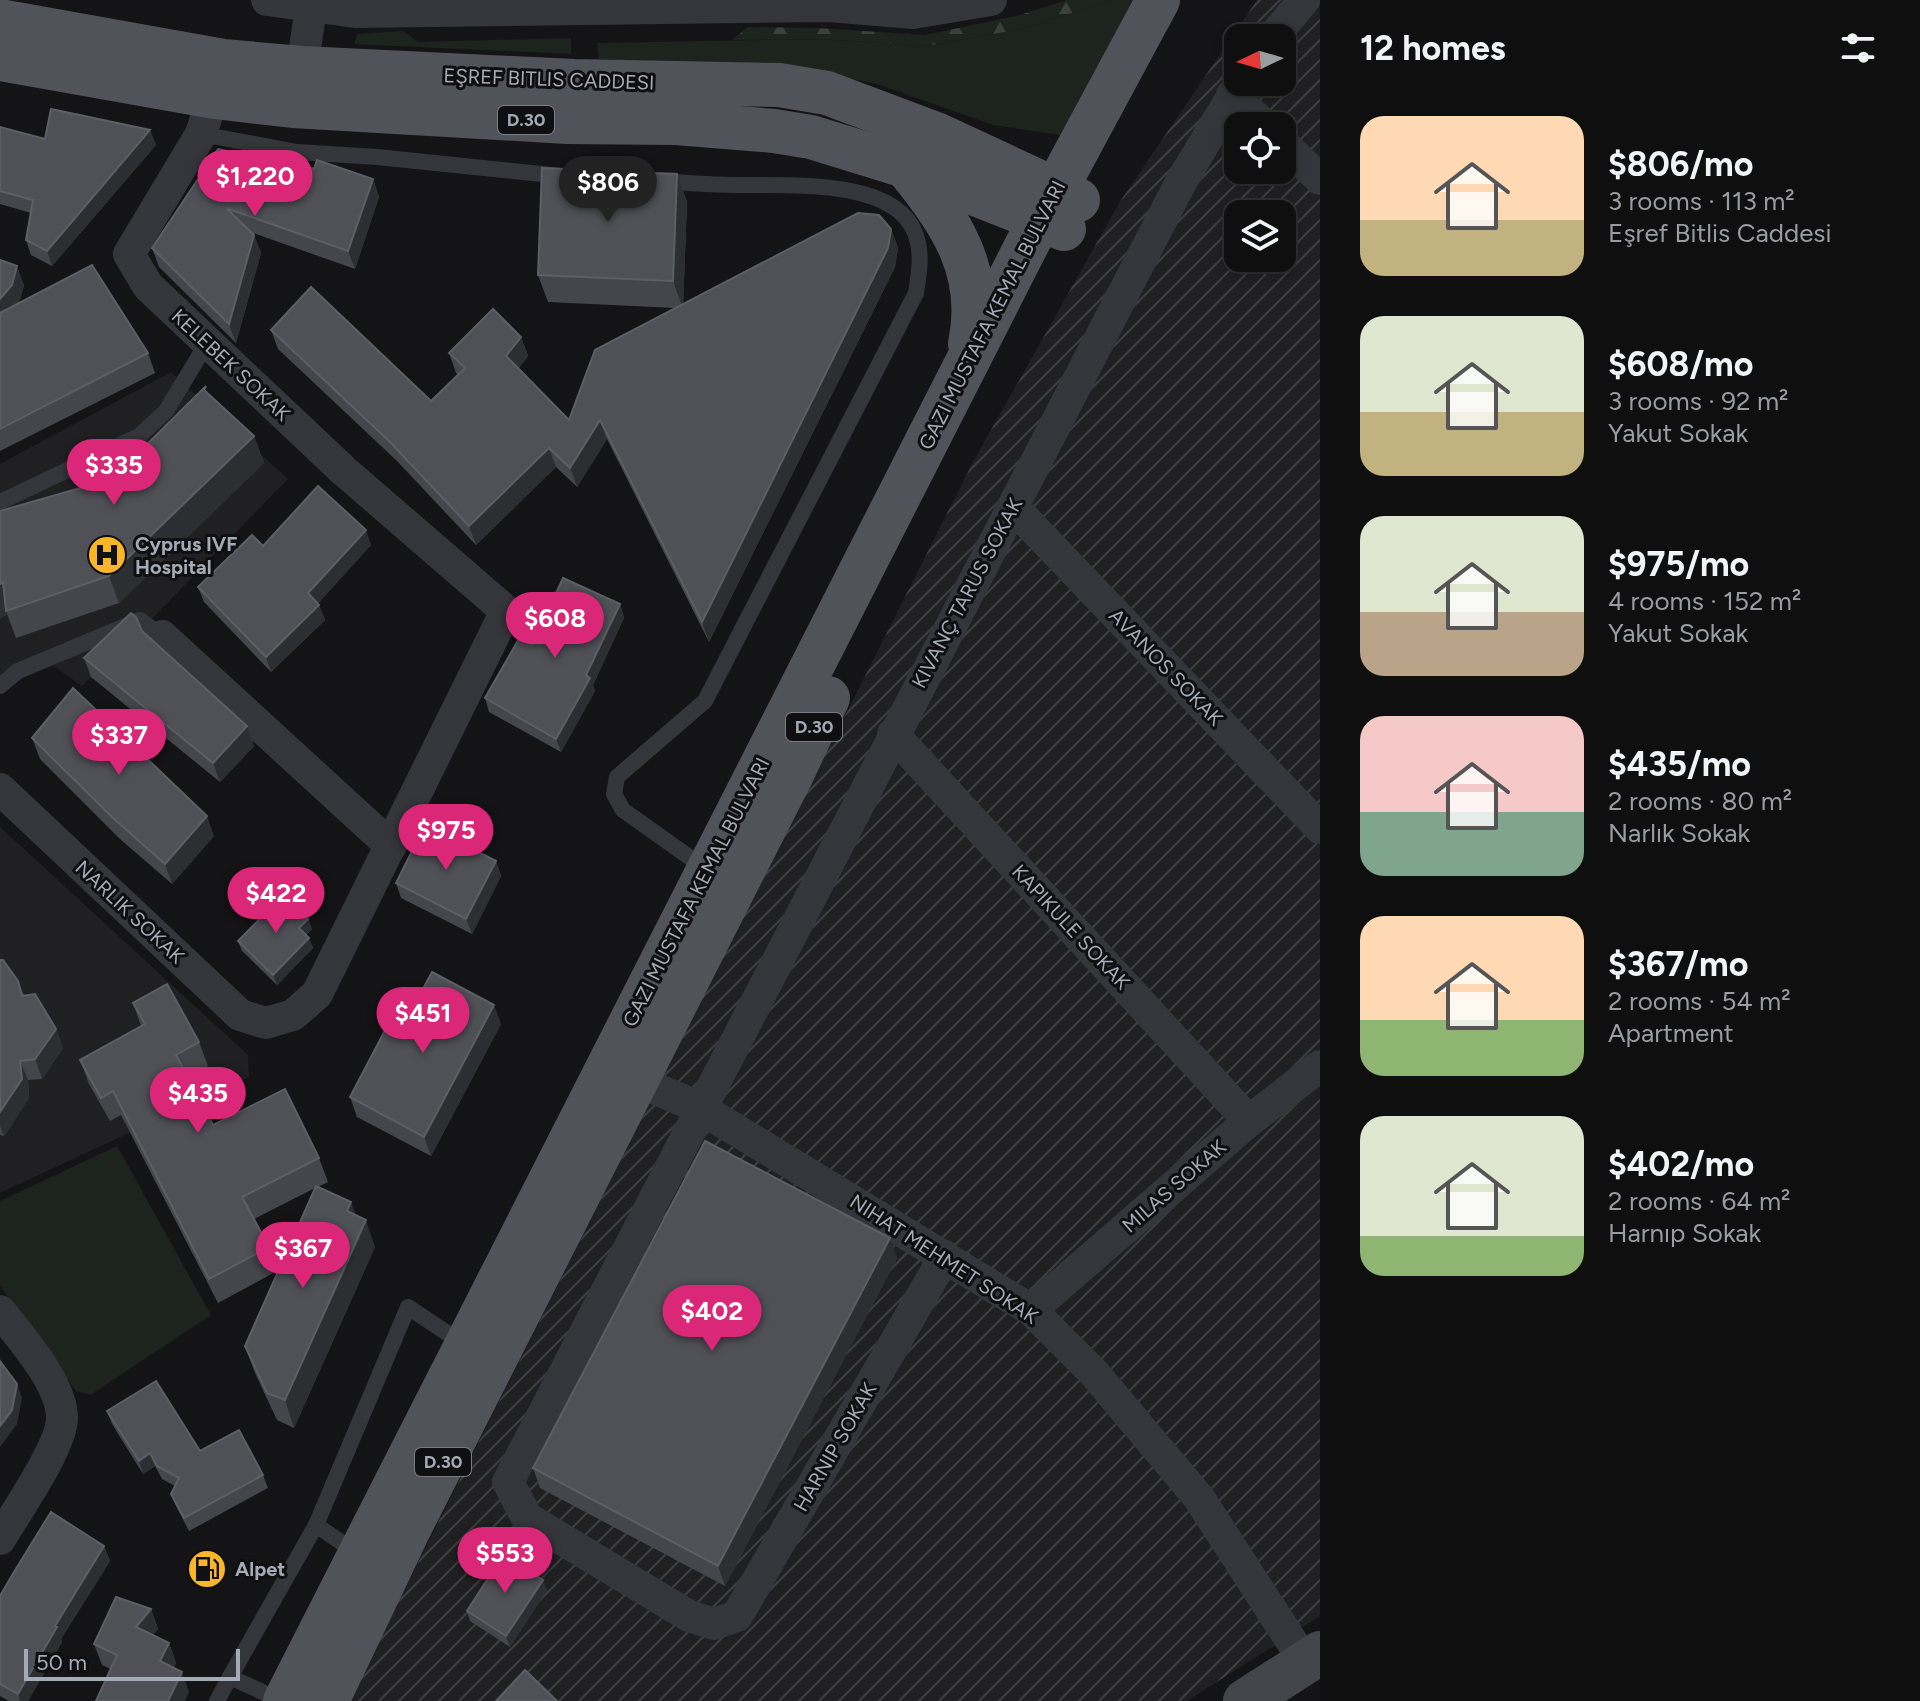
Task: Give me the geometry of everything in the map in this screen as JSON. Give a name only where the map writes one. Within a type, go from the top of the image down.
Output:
[{"type":"main road","points":[[1060,209],[1081,142],[1158,0]]},
{"type":"main road","points":[[1060,209],[1177,0]]},
{"type":"main road","name":"EŞREF BITLIS CADDESI","points":[[2,30],[213,98],[399,114],[567,122],[676,123],[774,131],[811,137],[1060,209]]},
{"type":"main road","name":"EŞREF BITLIS CADDESI","points":[[213,98],[302,68],[558,80],[779,85],[827,93],[936,134],[1060,209]]},
{"type":"main road","points":[[936,134],[1044,150],[1081,142]]},
{"type":"main road","points":[[905,166],[941,209],[962,246],[973,290],[972,331],[965,366]]},
{"type":"main road","name":"D.30","points":[[283,1701],[965,366],[1060,209]]},
{"type":"main road","name":"D.30","points":[[327,1701],[408,1531],[791,776],[1060,209]]},
{"type":"main road","points":[[1245,1701],[1313,1658]]},
{"type":"street","points":[[267,0],[355,12],[424,12],[538,5],[830,3],[913,13],[991,0]]},
{"type":"street","points":[[1284,24],[1304,0]]},
{"type":"street","points":[[302,68],[311,8]]},
{"type":"street","points":[[945,1256],[737,1616],[714,1624],[689,1616],[527,1518],[508,1482],[1181,182],[1231,96]]},
{"type":"street","points":[[1242,96],[1254,112]]},
{"type":"street","name":"KELEBEK SOKAK","points":[[213,98],[129,254],[148,286],[207,343],[343,470],[506,611],[391,846]]},
{"type":"street","points":[[1296,156],[1320,179]]},
{"type":"street","name":"AVANOS SOKAK","points":[[1013,507],[1320,828]]},
{"type":"street","points":[[0,789],[240,1015],[266,1023],[293,1015],[317,994],[391,846],[162,636]]},
{"type":"street","points":[[893,734],[1249,1121]]},
{"type":"street","name":"MILAS SOKAK","points":[[1031,1310],[1249,1121],[1320,1066]]},
{"type":"street","name":"NIHAT MEHMET SOKAK","points":[[636,1080],[700,1108],[1031,1310],[1094,1373],[1199,1498],[1313,1658]]},
{"type":"street","points":[[0,1311],[32,1351],[58,1396],[62,1418],[56,1441],[0,1539]]},
{"type":"lane","points":[[213,98],[297,152],[573,177]]},
{"type":"lane","points":[[648,181],[816,186],[866,195],[900,210],[915,231],[921,258],[916,293],[705,701],[617,777],[614,794],[623,810],[707,870]]},
{"type":"lane","points":[[0,502],[139,436],[166,411],[207,343]]},
{"type":"lane","points":[[0,686],[18,671],[140,620],[162,636]]},
{"type":"lane","points":[[217,1701],[316,1525],[408,1307],[465,1345]]},
{"type":"lane","points":[[316,1525],[359,1555]]},
{"type":"lane","points":[[230,1677],[283,1701]]},
{"type":"shaded area","points":[[1257,0],[1320,0],[1320,1616],[1187,1701],[348,1701],[973,462],[1121,200],[1224,49],[1224,96],[1296,96],[1296,24],[1241,24]]},
{"type":"shaded area","name":"Cyprus IVF Hospital","points":[[171,372],[288,479],[82,686],[48,662],[20,676],[0,693],[0,464]]},
{"type":"shaded area","points":[[0,827],[248,1055],[249,1077],[0,1193]]},
{"type":"green space","points":[[1067,0],[1113,0],[1021,29],[928,46],[820,39],[732,40],[748,27],[925,35],[1020,15]]},
{"type":"green space","points":[[1113,0],[1141,0],[1060,135],[993,125],[877,84],[806,69],[599,59],[597,43],[820,39],[928,46],[1021,29]]},
{"type":"green space","points":[[403,31],[418,42],[571,38],[571,54],[354,44],[357,34]]},
{"type":"green space","points":[[117,1146],[211,1315],[90,1395],[76,1391],[0,1286],[0,1201]]},
{"type":"building","points":[[51,109],[150,130],[47,251],[26,240],[33,200],[0,191],[0,127],[45,139]]},
{"type":"building","points":[[218,149],[314,169],[317,160],[373,179],[348,251],[226,208],[254,235],[229,324],[152,248]]},
{"type":"building","points":[[542,168],[677,174],[673,281],[538,275]]},
{"type":"building","points":[[858,213],[879,215],[891,229],[888,248],[702,622],[600,420],[570,468],[549,448],[469,526],[390,442],[271,330],[311,287],[431,401],[465,368],[449,353],[493,309],[521,337],[506,356],[569,420],[595,350]]},
{"type":"building","points":[[0,260],[17,266],[12,285],[0,299]]},
{"type":"building","points":[[92,265],[148,353],[0,429],[0,313]]},
{"type":"building","points":[[206,386],[204,390],[254,436],[109,576],[6,611],[3,582],[0,584],[0,511],[115,476]]},
{"type":"building","points":[[318,486],[366,530],[308,593],[319,605],[266,657],[198,587],[252,535],[263,546]]},
{"type":"building","points":[[563,578],[620,604],[586,675],[590,678],[556,739],[485,698],[520,637],[532,645]]},
{"type":"building","points":[[131,613],[142,631],[247,726],[213,763],[84,658]]},
{"type":"building","points":[[73,688],[207,816],[165,864],[32,738]]},
{"type":"building","points":[[425,825],[496,861],[466,919],[396,883]]},
{"type":"building","points":[[283,895],[308,919],[299,928],[309,938],[273,975],[238,941]]},
{"type":"building","points":[[0,960],[18,981],[22,996],[35,994],[56,1029],[35,1059],[20,1061],[22,1079],[0,1112]]},
{"type":"building","points":[[432,972],[494,1005],[424,1137],[350,1097],[391,1019],[403,1026]]},
{"type":"building","points":[[167,984],[199,1042],[176,1055],[213,1125],[285,1089],[319,1158],[242,1197],[269,1247],[209,1279],[113,1091],[101,1098],[80,1060],[145,1024],[133,1003]]},
{"type":"building","points":[[705,1141],[890,1238],[718,1566],[533,1468]]},
{"type":"building","points":[[316,1186],[351,1202],[347,1211],[366,1220],[285,1400],[267,1393],[245,1346]]},
{"type":"building","points":[[0,1361],[17,1384],[12,1410],[0,1426]]},
{"type":"building","points":[[156,1381],[200,1451],[239,1430],[263,1475],[184,1518],[171,1494],[179,1478],[157,1466],[150,1453],[139,1461],[107,1411]]},
{"type":"building","points":[[51,1512],[104,1546],[18,1694],[0,1684],[0,1596]]},
{"type":"building","points":[[503,1555],[543,1580],[506,1636],[467,1611]]},
{"type":"building","points":[[116,1597],[151,1609],[136,1627],[169,1643],[160,1661],[182,1672],[168,1701],[96,1701],[117,1655],[94,1644]]},
{"type":"building","points":[[525,1670],[557,1701],[496,1701]]},
{"type":"place","name":"Cyprus IVF Hospital","points":[[107,555]]},
{"type":"place","name":"Alpet","points":[[207,1569]]}]
